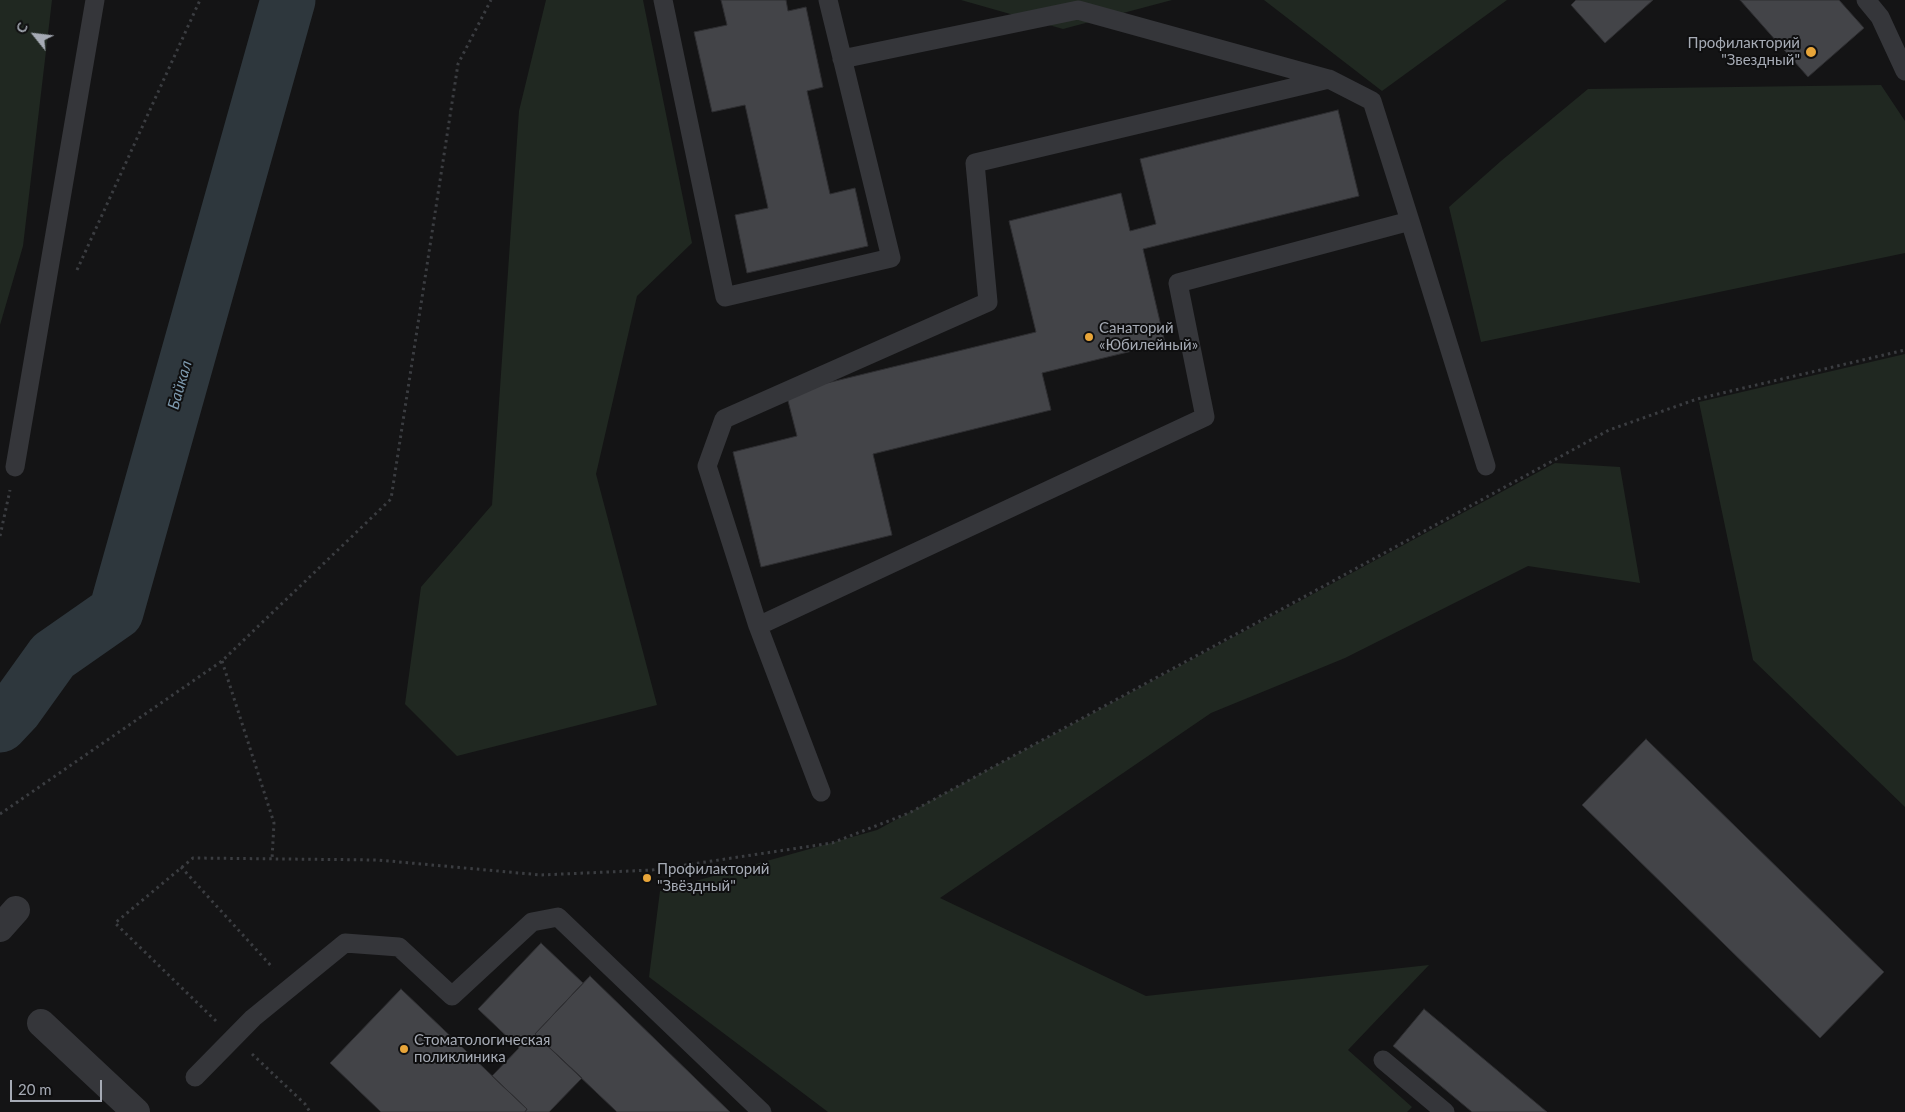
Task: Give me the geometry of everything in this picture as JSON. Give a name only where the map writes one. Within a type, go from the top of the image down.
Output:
[{"type":"street","points":[[42,1022],[136,1112]]},
{"type":"lane","points":[[15,467],[95,0]]},
{"type":"lane","points":[[663,0],[725,297],[891,258],[828,0]]},
{"type":"lane","points":[[1866,0],[1880,17],[1905,72]]},
{"type":"lane","points":[[842,59],[1078,10],[1329,79],[1372,102],[1486,466]]},
{"type":"lane","points":[[821,792],[758,626],[707,466],[724,419],[988,302],[974,163],[1329,79]]},
{"type":"lane","points":[[758,626],[1205,417],[1178,283],[1410,221]]},
{"type":"lane","points":[[195,1077],[252,1018],[345,944],[399,947],[452,996],[532,922],[558,916],[762,1112]]},
{"type":"lane","points":[[1383,1060],[1445,1112]]},
{"type":"path","points":[[74,276],[200,0]]},
{"type":"path","points":[[0,814],[222,661],[391,499],[458,64],[491,0]]},
{"type":"path","points":[[310,1112],[305,1104],[115,923],[193,858],[378,860],[541,875],[652,870],[832,843],[909,813],[1610,430],[1697,399],[1905,350]]},
{"type":"path","points":[[0,536],[15,467]]},
{"type":"path","points":[[222,661],[274,823],[272,859]]},
{"type":"path","points":[[180,867],[291,987]]},
{"type":"shaded area","points":[[0,0],[52,0],[23,246],[0,325]]},
{"type":"shaded area","points":[[546,0],[643,0],[692,243],[637,296],[596,474],[657,705],[457,756],[405,704],[421,587],[492,505],[519,111]]},
{"type":"shaded area","points":[[961,0],[1172,0],[1063,29]]},
{"type":"shaded area","points":[[1264,0],[1507,0],[1382,91]]},
{"type":"shaded area","points":[[1881,85],[1905,121],[1905,253],[1481,342],[1449,207],[1588,89]]},
{"type":"shaded area","points":[[1905,354],[1905,807],[1753,660],[1699,402]]},
{"type":"shaded area","points":[[1555,463],[1620,467],[1640,583],[1528,566],[1345,658],[1211,713],[940,898],[1146,996],[1429,965],[1348,1050],[1412,1107],[1407,1112],[828,1112],[649,977],[660,891],[877,830]]},
{"type":"building","points":[[721,0],[786,0],[788,11],[806,7],[823,87],[807,91],[830,194],[855,188],[868,246],[747,273],[735,215],[768,208],[745,105],[712,112],[694,32],[727,25]]},
{"type":"building","points":[[1576,0],[1653,0],[1605,43],[1571,5]]},
{"type":"building","name":"Профилакторий \"Звездный\"","points":[[1740,0],[1839,0],[1864,28],[1808,77]]},
{"type":"building","name":"Санаторий «Юбилейный»","points":[[1338,110],[1359,196],[1143,249],[1165,343],[1042,373],[1051,410],[873,454],[892,535],[761,567],[733,452],[797,436],[786,393],[1036,332],[1009,221],[1121,193],[1130,231],[1156,224],[1140,159]]},
{"type":"building","points":[[1646,739],[1884,972],[1820,1038],[1582,805]]},
{"type":"building","points":[[541,943],[583,983],[535,1034],[582,1078],[549,1112],[525,1112],[527,1109],[492,1076],[519,1048],[478,1009]]},
{"type":"building","points":[[590,976],[730,1112],[617,1112],[535,1034]]},
{"type":"building","name":"Стоматологическая поликлиника","points":[[401,989],[527,1109],[525,1112],[381,1112],[330,1063]]},
{"type":"building","points":[[1424,1009],[1547,1112],[1472,1112],[1393,1046]]},
{"type":"waterway","name":"Байкал","points":[[0,725],[15,709],[53,656],[116,612],[288,0]]},
{"type":"place","name":"Профилакторий \"Звездный\"","points":[[1811,52]]},
{"type":"place","name":"Санаторий «Юбилейный»","points":[[1089,337]]},
{"type":"place","name":"Профилакторий \"Звёздный\"","points":[[647,878]]},
{"type":"place","name":"Стоматологическая поликлиника","points":[[404,1049]]}]
